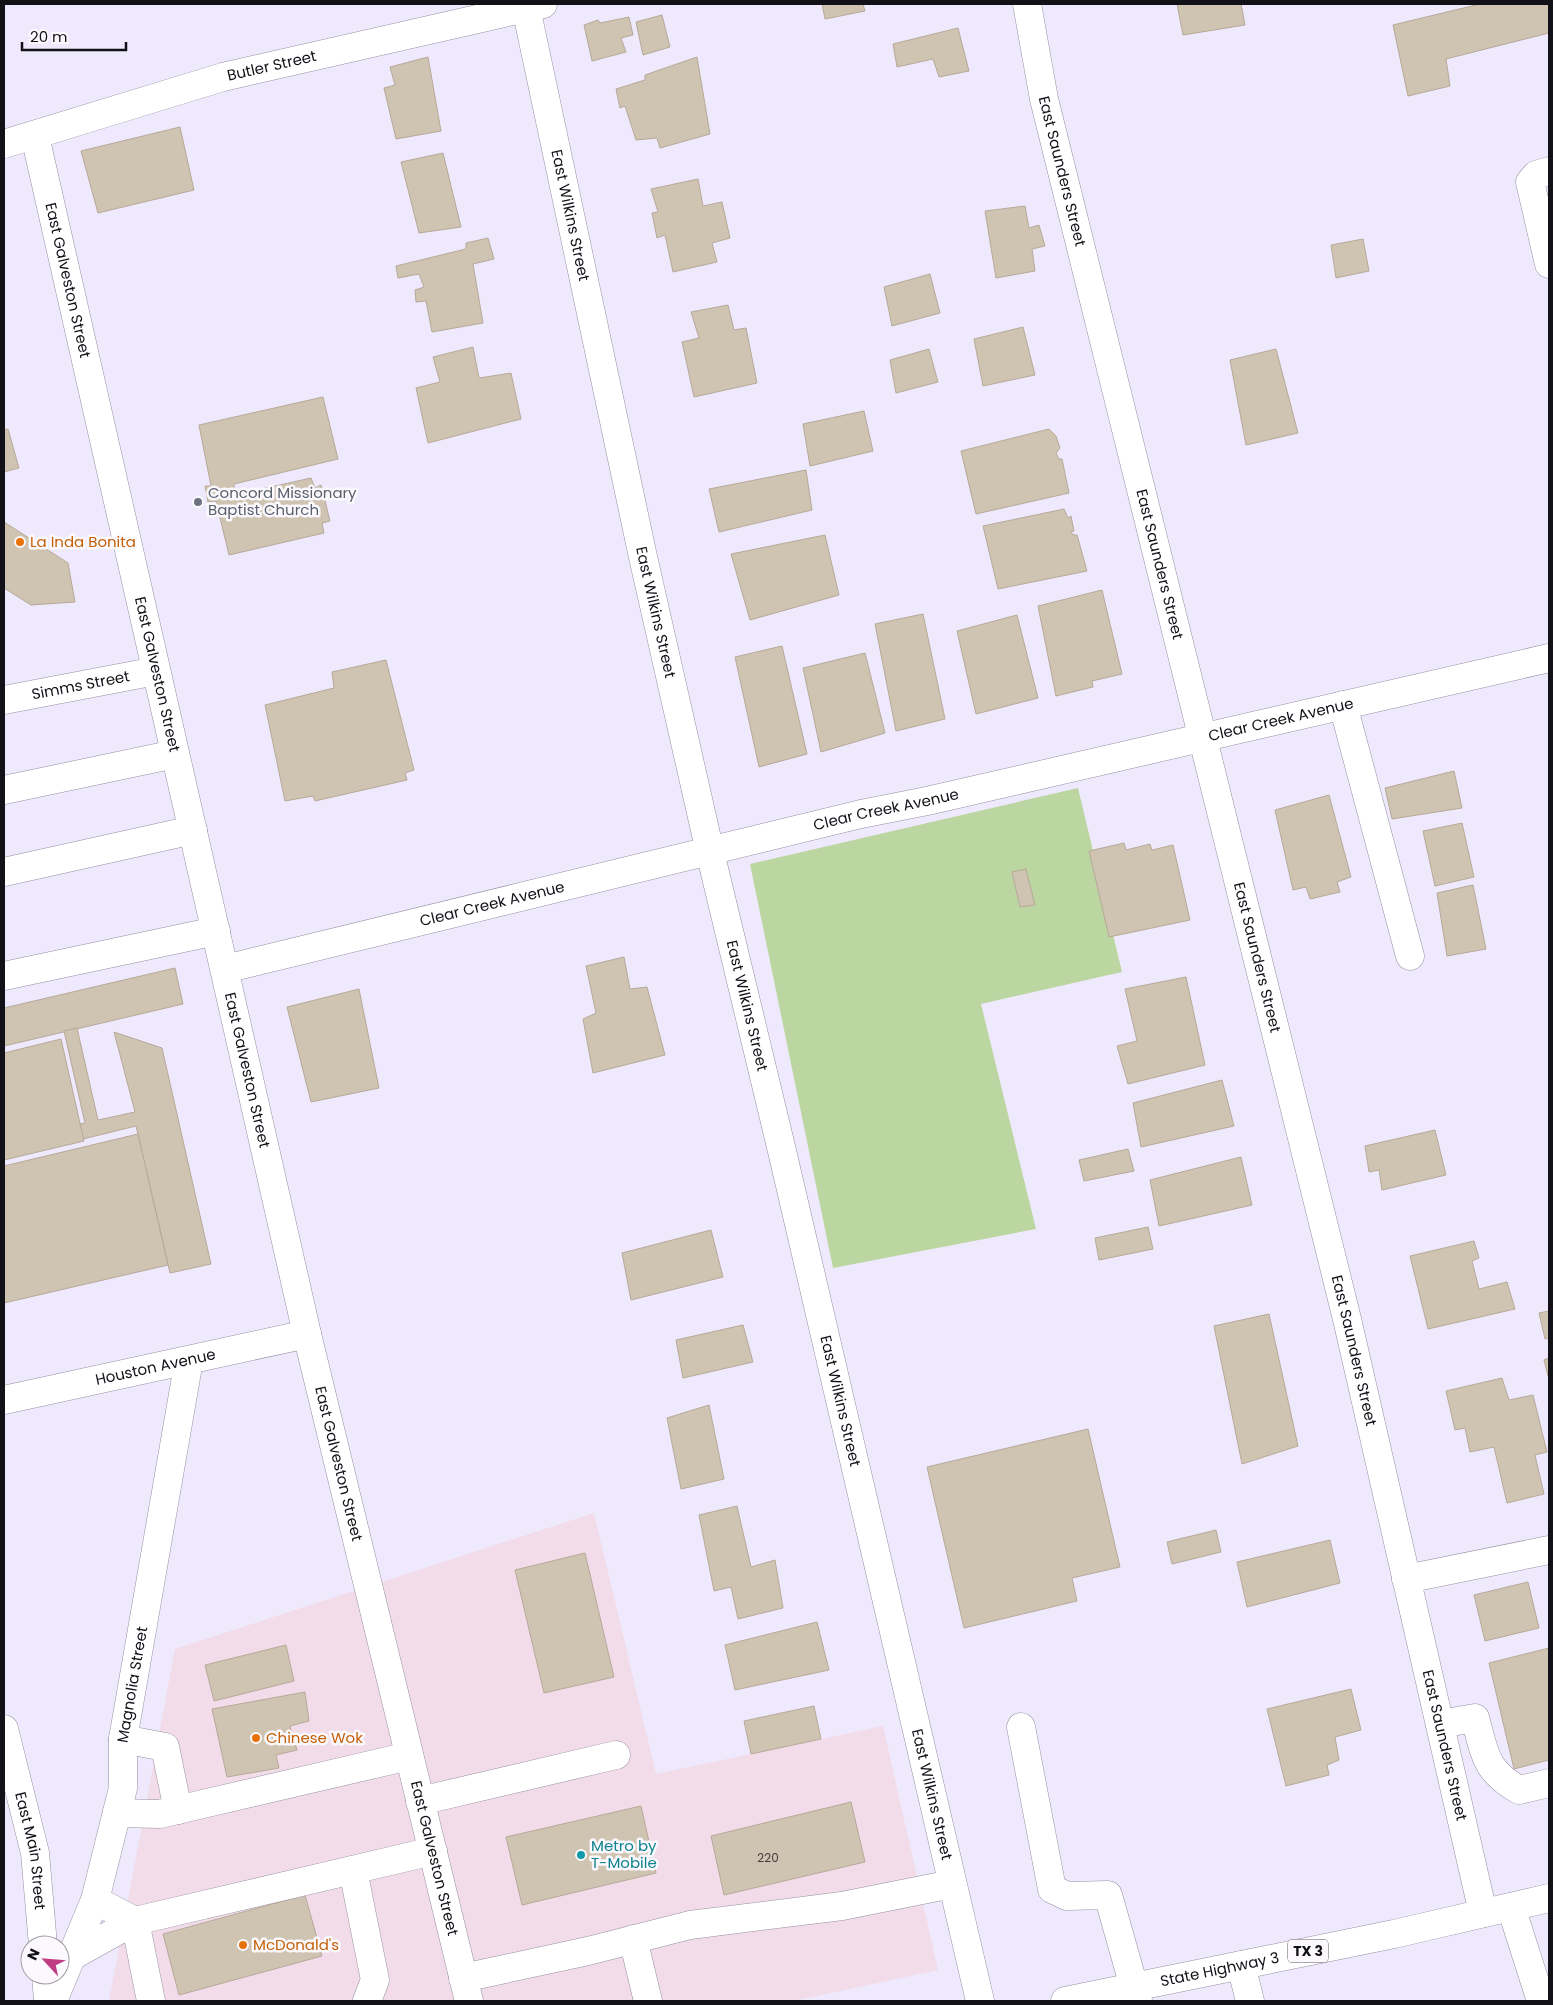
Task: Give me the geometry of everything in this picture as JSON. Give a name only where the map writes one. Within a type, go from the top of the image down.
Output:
[{"type":"street","name":"East Saunders Street","points":[[1027,4],[1044,99],[1347,1319],[1483,1913]]},
{"type":"street","name":"Butler Street","points":[[4,144],[223,78],[535,6]]},
{"type":"street","name":"East Wilkins Street","points":[[535,6],[643,557],[710,852],[782,1150],[980,2001]]},
{"type":"street","name":"East Galveston Street","points":[[35,136],[307,1334],[466,1990]]},
{"type":"street","points":[[1549,171],[1536,174],[1530,182],[1549,264]]},
{"type":"street","name":"Clear Creek Avenue","points":[[225,969],[861,814],[1549,658]]},
{"type":"street","name":"Simms Street","points":[[4,700],[156,671]]},
{"type":"street","points":[[1343,705],[1410,956]]},
{"type":"street","points":[[4,790],[175,754]]},
{"type":"street","points":[[4,872],[193,830]]},
{"type":"street","points":[[4,976],[216,931]]},
{"type":"street","name":"Houston Avenue","points":[[4,1400],[307,1334]]},
{"type":"street","name":"Magnolia Street","points":[[53,2001],[95,1900],[120,1801],[122,1739],[190,1360]]},
{"type":"street","points":[[1406,1579],[1549,1550]]},
{"type":"street","points":[[1440,1724],[1475,1718],[1488,1762],[1501,1780],[1519,1790],[1549,1783]]},
{"type":"street","points":[[1021,1727],[1052,1889],[1067,1896],[1108,1895],[1136,1994]]},
{"type":"street","name":"East Main Street","points":[[4,1729],[35,1853],[42,1935]]},
{"type":"street","points":[[122,1739],[165,1747],[178,1810]]},
{"type":"street","points":[[420,1800],[616,1755]]},
{"type":"street","points":[[120,1801],[160,1814],[409,1756]]},
{"type":"street","points":[[72,1956],[135,1921],[433,1851]]},
{"type":"street","points":[[353,1870],[375,1980],[367,2001]]},
{"type":"street","points":[[466,1990],[633,1939],[690,1925],[842,1906],[952,1884]]},
{"type":"street","name":"State Highway 3","points":[[1065,2001],[1136,1994],[1241,1965],[1549,1898]]},
{"type":"street","points":[[95,1900],[135,1921]]},
{"type":"street","points":[[1511,1907],[1541,2001]]},
{"type":"street","points":[[135,1921],[151,2001]]},
{"type":"street","points":[[633,1939],[648,2001]]},
{"type":"street","points":[[1241,1965],[1250,2001]]},
{"type":"street","points":[[47,1985],[48,2001]]},
{"type":"shaded area","points":[[594,1513],[656,1774],[883,1726],[938,1970],[794,2001],[109,2001],[175,1649]]},
{"type":"green space","points":[[1078,788],[1122,972],[981,1004],[1036,1229],[833,1268],[750,864]]},
{"type":"building","points":[[822,4],[863,4],[865,11],[825,19]]},
{"type":"building","points":[[1177,4],[1241,4],[1245,25],[1183,35]]},
{"type":"building","points":[[1480,4],[1549,4],[1549,33],[1446,59],[1450,86],[1408,96],[1393,25]]},
{"type":"building","points":[[662,15],[670,47],[643,55],[636,22]]},
{"type":"building","points":[[629,17],[633,35],[621,38],[626,52],[592,61],[584,25],[598,20],[600,23]]},
{"type":"building","points":[[958,28],[969,71],[939,77],[933,59],[897,67],[893,44]]},
{"type":"building","points":[[428,57],[441,131],[396,139],[384,88],[395,85],[390,67]]},
{"type":"building","points":[[697,57],[710,134],[660,148],[657,138],[636,140],[625,106],[620,108],[616,89],[645,80],[645,75]]},
{"type":"building","points":[[180,127],[194,190],[98,213],[81,151]]},
{"type":"building","points":[[443,153],[461,227],[419,233],[401,162]]},
{"type":"building","points":[[698,179],[703,206],[722,202],[730,238],[712,243],[717,262],[673,272],[665,235],[657,238],[652,213],[658,212],[651,189]]},
{"type":"building","points":[[1025,206],[1029,228],[1039,225],[1045,246],[1032,249],[1035,271],[996,278],[985,211]]},
{"type":"building","points":[[488,238],[494,259],[473,264],[483,323],[432,332],[426,301],[416,302],[415,290],[424,287],[419,274],[398,278],[396,266],[466,249],[466,243]]},
{"type":"building","points":[[1363,239],[1369,271],[1336,278],[1331,245]]},
{"type":"building","points":[[930,274],[940,313],[892,326],[884,287]]},
{"type":"building","points":[[728,305],[734,330],[746,328],[757,383],[694,397],[682,342],[699,338],[691,312]]},
{"type":"building","points":[[1023,327],[1035,375],[983,386],[974,339]]},
{"type":"building","points":[[473,347],[479,378],[511,373],[521,419],[428,443],[416,388],[440,382],[433,357]]},
{"type":"building","points":[[929,349],[938,382],[896,393],[890,360]]},
{"type":"building","points":[[1276,349],[1298,433],[1246,445],[1230,360]]},
{"type":"building","points":[[323,397],[338,459],[234,484],[235,495],[311,478],[315,488],[321,485],[330,521],[322,523],[324,533],[229,555],[216,501],[208,502],[205,486],[211,486],[199,425]]},
{"type":"building","points":[[864,411],[873,451],[810,466],[803,424]]},
{"type":"building","points":[[8,429],[19,468],[4,472],[4,430]]},
{"type":"building","points":[[1049,429],[1056,436],[1060,448],[1056,453],[1059,459],[1062,459],[1069,493],[976,514],[961,451]]},
{"type":"building","points":[[806,470],[812,510],[719,532],[709,489]]},
{"type":"building","points":[[1064,509],[1068,518],[1071,516],[1074,531],[1071,532],[1073,535],[1077,535],[1087,571],[998,589],[983,526]]},
{"type":"building","name":"La Inda Bonita","points":[[4,522],[68,563],[75,602],[31,605],[4,588]]},
{"type":"building","points":[[825,535],[839,595],[750,620],[731,554]]},
{"type":"building","points":[[1102,590],[1122,674],[1092,681],[1093,687],[1056,696],[1038,606]]},
{"type":"building","points":[[923,614],[945,719],[896,731],[875,624]]},
{"type":"building","points":[[1017,615],[1038,698],[976,714],[957,631]]},
{"type":"building","points":[[782,646],[807,754],[759,767],[735,657]]},
{"type":"building","points":[[865,653],[885,733],[821,752],[803,668]]},
{"type":"building","points":[[386,660],[414,770],[405,773],[407,780],[315,801],[313,796],[285,801],[265,705],[334,688],[332,672]]},
{"type":"building","points":[[1454,771],[1462,808],[1392,819],[1385,788]]},
{"type":"building","points":[[1329,795],[1351,877],[1337,882],[1340,892],[1310,899],[1306,887],[1293,890],[1275,810]]},
{"type":"building","points":[[1462,823],[1474,877],[1435,886],[1423,831]]},
{"type":"building","points":[[1124,843],[1126,850],[1150,844],[1152,850],[1173,845],[1190,920],[1109,937],[1089,851]]},
{"type":"building","points":[[1026,869],[1035,905],[1020,907],[1012,872]]},
{"type":"building","points":[[1473,885],[1486,949],[1447,956],[1437,893]]},
{"type":"building","points":[[624,957],[630,989],[647,987],[665,1055],[593,1073],[583,1019],[596,1013],[586,966]]},
{"type":"building","points":[[175,968],[183,1004],[4,1046],[4,1008]]},
{"type":"building","points":[[1186,977],[1205,1065],[1128,1084],[1117,1046],[1137,1041],[1125,989]]},
{"type":"building","points":[[359,989],[379,1088],[311,1102],[287,1007]]},
{"type":"building","points":[[77,1028],[98,1120],[135,1112],[114,1032],[162,1048],[211,1264],[170,1273],[136,1126],[83,1139],[80,1124],[85,1123],[64,1031]]},
{"type":"building","points":[[61,1039],[84,1141],[4,1160],[4,1053]]},
{"type":"building","points":[[1222,1080],[1234,1126],[1141,1147],[1133,1103]]},
{"type":"building","points":[[1435,1130],[1446,1175],[1382,1190],[1379,1170],[1369,1172],[1365,1146]]},
{"type":"building","points":[[138,1134],[168,1265],[4,1303],[4,1166]]},
{"type":"building","points":[[1128,1149],[1134,1171],[1084,1181],[1079,1160]]},
{"type":"building","points":[[1241,1157],[1252,1205],[1159,1226],[1150,1180]]},
{"type":"building","points":[[1148,1227],[1153,1249],[1099,1260],[1095,1238]]},
{"type":"building","points":[[711,1230],[723,1277],[631,1300],[622,1253]]},
{"type":"building","points":[[1474,1241],[1479,1258],[1472,1261],[1479,1289],[1507,1282],[1515,1309],[1428,1329],[1410,1256]]},
{"type":"building","points":[[1549,1311],[1549,1338],[1545,1339],[1539,1313]]},
{"type":"building","points":[[1269,1314],[1298,1446],[1242,1464],[1214,1326]]},
{"type":"building","points":[[743,1325],[753,1362],[683,1378],[676,1340]]},
{"type":"building","points":[[1549,1358],[1549,1376],[1548,1376],[1544,1360]]},
{"type":"building","points":[[1502,1378],[1509,1400],[1533,1395],[1547,1452],[1535,1455],[1544,1494],[1507,1503],[1494,1447],[1470,1452],[1465,1428],[1455,1430],[1446,1391]]},
{"type":"building","points":[[709,1405],[724,1479],[681,1489],[667,1418]]},
{"type":"building","points":[[1088,1429],[1120,1567],[1072,1578],[1077,1601],[964,1628],[927,1467]]},
{"type":"building","points":[[737,1506],[751,1567],[775,1560],[783,1608],[738,1619],[731,1587],[714,1591],[699,1515]]},
{"type":"building","points":[[1216,1530],[1221,1552],[1172,1564],[1167,1542]]},
{"type":"building","points":[[1330,1540],[1340,1583],[1247,1607],[1237,1562]]},
{"type":"building","points":[[585,1553],[614,1677],[544,1693],[515,1570]]},
{"type":"building","points":[[1528,1582],[1539,1628],[1485,1641],[1474,1595]]},
{"type":"building","points":[[817,1622],[829,1670],[735,1690],[725,1645]]},
{"type":"building","points":[[286,1645],[294,1681],[214,1701],[205,1665]]},
{"type":"building","points":[[1549,1648],[1549,1760],[1514,1769],[1489,1663]]},
{"type":"building","points":[[1351,1689],[1361,1730],[1335,1737],[1339,1760],[1327,1765],[1329,1775],[1286,1786],[1267,1709]]},
{"type":"building","name":"Chinese Wok","points":[[305,1692],[309,1721],[290,1726],[297,1750],[276,1755],[279,1768],[227,1777],[212,1709]]},
{"type":"building","points":[[814,1706],[821,1739],[751,1754],[744,1721]]},
{"type":"building","points":[[851,1802],[865,1862],[724,1895],[711,1836]]},
{"type":"building","name":"Metro by T-Mobile","points":[[641,1806],[656,1873],[522,1905],[506,1837]]},
{"type":"building","name":"McDonald's","points":[[305,1895],[322,1956],[179,1995],[163,1934]]},
{"type":"place","name":"Concord Missionary Baptist Church","points":[[198,502]]},
{"type":"place","name":"La Inda Bonita","points":[[20,542]]},
{"type":"place","name":"Chinese Wok","points":[[256,1738]]},
{"type":"place","name":"Metro by T-Mobile","points":[[581,1855]]},
{"type":"place","name":"McDonald's","points":[[243,1945]]}]
